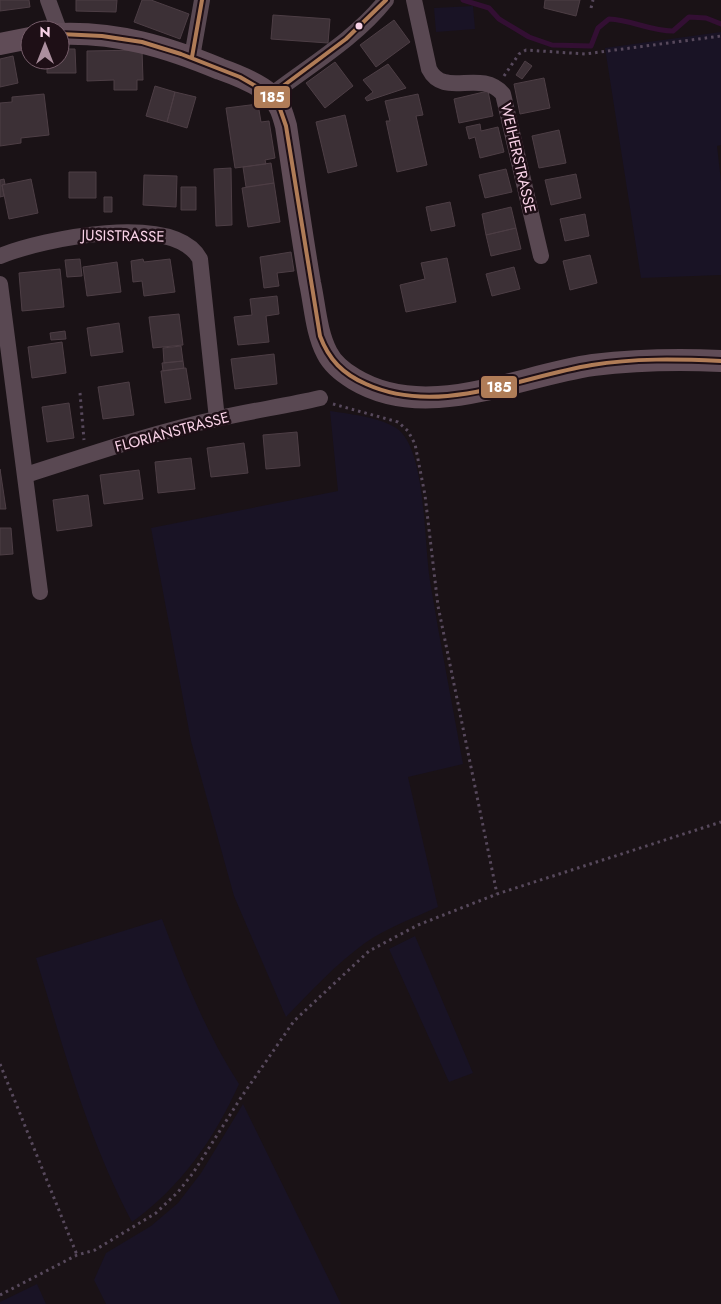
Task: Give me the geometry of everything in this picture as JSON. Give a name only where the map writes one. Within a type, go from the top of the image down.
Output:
[{"type":"street","points":[[48,0],[55,20]]},
{"type":"street","points":[[192,57],[202,0]]},
{"type":"street","points":[[271,95],[342,42],[386,0]]},
{"type":"street","name":"WEIHERSTRASSE","points":[[414,0],[426,60],[432,76],[439,81],[448,83],[485,82],[496,86],[503,94],[541,256]]},
{"type":"street","points":[[70,34],[134,39],[192,57],[230,72],[271,95],[281,108],[286,126],[318,326],[328,355],[337,366],[361,383],[396,395],[430,398],[472,392],[570,369],[618,363],[721,361]]},
{"type":"street","points":[[0,44],[20,40]]},
{"type":"street","name":"JUSISTRASSE","points":[[0,256],[41,242],[75,235],[133,233],[174,238],[186,242],[195,250],[200,259],[217,419]]},
{"type":"street","points":[[0,284],[40,592]]},
{"type":"street","name":"FLORIANSTRASSE","points":[[26,475],[217,419],[320,398]]},
{"type":"path","points":[[591,8],[593,0]]},
{"type":"path","points":[[496,86],[519,54],[526,50],[585,54],[721,36]]},
{"type":"path","points":[[80,393],[86,456]]},
{"type":"path","points":[[320,398],[398,422],[408,431],[415,444],[425,495],[438,606],[497,894]]},
{"type":"path","points":[[0,1295],[77,1255],[95,1250],[156,1213],[178,1192],[193,1173],[242,1096],[294,1021],[369,951],[418,925],[497,894],[721,822]]},
{"type":"path","points":[[0,1064],[77,1255]]},
{"type":"shaded area","points":[[473,6],[475,29],[436,32],[434,8]]},
{"type":"shaded area","points":[[721,32],[721,145],[717,146],[721,181],[721,275],[641,278],[605,48]]},
{"type":"shaded area","points":[[330,411],[379,420],[402,433],[410,446],[420,482],[430,581],[463,764],[408,777],[438,907],[391,928],[365,943],[334,969],[286,1017],[234,896],[191,741],[151,528],[338,491]]},
{"type":"shaded area","points":[[162,919],[206,1024],[239,1084],[219,1124],[181,1178],[166,1194],[132,1222],[116,1190],[89,1125],[36,958]]},
{"type":"shaded area","points":[[415,936],[473,1073],[449,1082],[389,949]]},
{"type":"shaded area","points":[[243,1104],[341,1304],[106,1304],[94,1280],[106,1253],[151,1226],[178,1203],[201,1173]]},
{"type":"shaded area","points":[[37,1284],[46,1304],[0,1304],[0,1302]]},
{"type":"building","points":[[0,0],[29,0],[30,7],[0,11]]},
{"type":"building","points":[[76,0],[117,0],[116,12],[76,11]]},
{"type":"building","points":[[142,0],[151,0],[189,14],[180,39],[134,22]]},
{"type":"building","points":[[545,0],[580,0],[576,16],[544,8]]},
{"type":"building","points":[[273,15],[330,19],[328,43],[271,39]]},
{"type":"building","points":[[394,20],[410,42],[376,67],[360,45]]},
{"type":"building","points":[[70,49],[75,49],[76,73],[47,73],[47,70],[70,70]]},
{"type":"building","points":[[142,50],[143,80],[137,80],[137,90],[114,90],[114,80],[87,81],[87,51]]},
{"type":"building","points":[[13,56],[18,83],[0,87],[0,59]]},
{"type":"building","points":[[525,61],[532,66],[522,79],[516,75]]},
{"type":"building","points":[[335,62],[353,86],[325,108],[306,83]]},
{"type":"building","points":[[388,64],[406,88],[367,101],[365,98],[373,92],[363,80]]},
{"type":"building","points":[[544,78],[550,108],[520,114],[514,84]]},
{"type":"building","points":[[155,86],[175,92],[167,122],[146,116]]},
{"type":"building","points":[[488,91],[493,116],[459,123],[454,99]]},
{"type":"building","points":[[175,92],[196,97],[187,128],[167,122]]},
{"type":"building","points":[[44,94],[49,135],[21,138],[21,143],[0,146],[0,103],[12,102],[12,97]]},
{"type":"building","points":[[418,94],[423,115],[416,116],[427,165],[397,172],[386,121],[390,121],[385,101]]},
{"type":"building","points":[[258,104],[261,122],[269,121],[275,158],[265,160],[266,164],[235,168],[226,108]]},
{"type":"building","points":[[345,115],[357,166],[328,173],[316,122]]},
{"type":"building","points":[[480,124],[481,131],[498,127],[504,152],[480,158],[475,137],[469,139],[466,127]]},
{"type":"building","points":[[559,130],[566,163],[539,168],[532,136]]},
{"type":"building","points":[[271,163],[274,183],[246,187],[243,167]]},
{"type":"building","points":[[231,168],[232,225],[216,226],[214,169]]},
{"type":"building","points":[[506,169],[512,192],[485,198],[479,175]]},
{"type":"building","points":[[69,172],[96,172],[96,198],[69,198]]},
{"type":"building","points":[[576,174],[581,198],[551,205],[545,180]]},
{"type":"building","points":[[144,175],[177,176],[176,207],[143,205]]},
{"type":"building","points":[[4,179],[5,184],[2,185],[4,196],[0,197],[0,180]]},
{"type":"building","points":[[31,179],[38,213],[9,219],[2,185]]},
{"type":"building","points":[[274,183],[280,222],[248,227],[242,188]]},
{"type":"building","points":[[181,187],[196,187],[196,210],[181,210]]},
{"type":"building","points":[[104,197],[112,197],[112,212],[104,212]]},
{"type":"building","points":[[450,202],[455,226],[431,231],[426,207]]},
{"type":"building","points":[[511,207],[516,228],[486,235],[482,214]]},
{"type":"building","points":[[585,214],[589,236],[565,241],[560,219]]},
{"type":"building","points":[[516,228],[521,249],[491,256],[486,235]]},
{"type":"building","points":[[291,252],[294,271],[277,273],[279,286],[264,288],[260,257]]},
{"type":"building","points":[[590,255],[597,283],[570,290],[563,261]]},
{"type":"building","points":[[447,258],[456,302],[406,312],[400,285],[425,279],[421,263]]},
{"type":"building","points":[[80,259],[82,276],[67,277],[65,260]]},
{"type":"building","points":[[143,259],[144,262],[170,259],[175,292],[144,296],[142,281],[133,282],[131,261]]},
{"type":"building","points":[[117,262],[121,292],[87,296],[83,267]]},
{"type":"building","points":[[514,267],[520,289],[492,296],[486,274]]},
{"type":"building","points":[[60,269],[64,307],[22,311],[19,273]]},
{"type":"building","points":[[277,296],[279,314],[266,316],[269,342],[238,345],[234,317],[252,315],[250,299]]},
{"type":"building","points":[[179,314],[183,345],[153,348],[149,317]]},
{"type":"building","points":[[119,323],[123,352],[91,356],[87,328]]},
{"type":"building","points":[[65,331],[66,339],[51,340],[50,333]]},
{"type":"building","points":[[62,342],[66,373],[32,378],[28,347]]},
{"type":"building","points":[[181,346],[183,361],[164,363],[163,348]]},
{"type":"building","points":[[274,354],[277,384],[235,389],[231,359]]},
{"type":"building","points":[[183,361],[184,368],[163,371],[162,363]]},
{"type":"building","points":[[186,368],[191,399],[165,403],[161,371]]},
{"type":"building","points":[[129,382],[134,415],[103,419],[98,387]]},
{"type":"building","points":[[69,403],[74,438],[47,442],[42,407]]},
{"type":"building","points":[[297,432],[300,466],[266,469],[263,435]]},
{"type":"building","points":[[244,443],[248,473],[211,477],[207,448]]},
{"type":"building","points":[[191,458],[195,489],[158,493],[155,462]]},
{"type":"building","points":[[0,469],[6,509],[0,509]]},
{"type":"building","points":[[139,470],[143,499],[104,504],[100,475]]},
{"type":"building","points":[[88,495],[92,526],[57,531],[53,500]]},
{"type":"building","points":[[0,528],[11,528],[13,554],[0,555]]},
{"type":"waterway","points":[[463,0],[489,8],[499,19],[529,37],[552,45],[591,46],[598,28],[609,19],[665,31],[673,31],[689,17],[706,18],[721,24]]},
{"type":"transit line","name":"185","points":[[192,57],[202,0]]},
{"type":"transit line","name":"185","points":[[271,95],[346,39],[386,0]]},
{"type":"transit line","name":"185","points":[[70,34],[102,36],[142,42],[181,54],[240,77],[271,95],[279,106],[286,126],[320,336],[332,359],[350,376],[366,384],[394,393],[422,397],[450,396],[592,365],[656,360],[721,361]]}]
